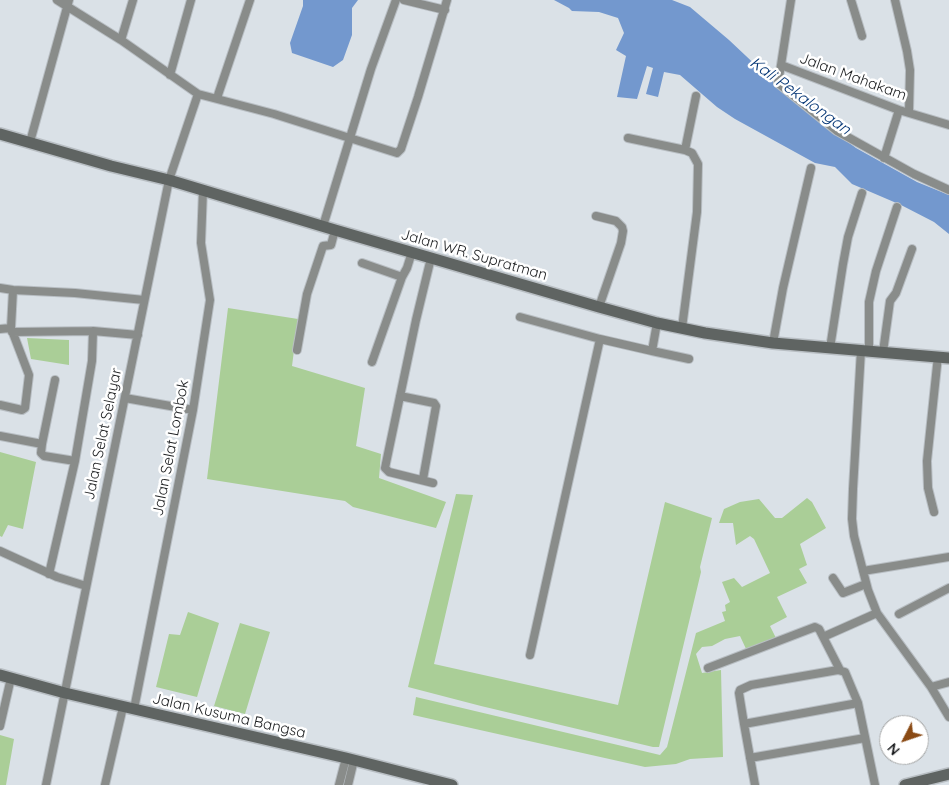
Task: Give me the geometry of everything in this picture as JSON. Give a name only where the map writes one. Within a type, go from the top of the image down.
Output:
[{"type":"street","points":[[57,0],[68,3],[198,94],[274,114],[394,153],[400,151],[447,0]]},
{"type":"street","points":[[121,40],[133,0]]},
{"type":"street","points":[[170,75],[191,0]]},
{"type":"street","points":[[218,98],[250,0]]},
{"type":"street","points":[[323,226],[371,69],[396,0]]},
{"type":"street","points":[[404,0],[445,10]]},
{"type":"street","name":"Jalan Mahakam","points":[[791,0],[781,65],[899,110],[949,125]]},
{"type":"street","points":[[851,0],[862,36]]},
{"type":"street","points":[[895,0],[910,70],[909,112]]},
{"type":"street","points":[[30,142],[68,3]]},
{"type":"street","points":[[781,65],[779,84],[837,131],[884,158],[949,190]]},
{"type":"street","name":"Jalan Selat Selayar","points":[[46,785],[169,183],[198,94]]},
{"type":"street","points":[[686,150],[696,96]]},
{"type":"street","points":[[884,158],[899,110]]},
{"type":"street","name":"Jalan WR. Supratman","points":[[0,134],[169,183],[203,190],[323,226],[333,238],[411,256],[429,265],[682,328],[773,344],[944,357]]},
{"type":"street","points":[[628,138],[686,150],[692,153],[697,160],[697,212],[682,328]]},
{"type":"street","points":[[773,344],[785,280],[812,168]]},
{"type":"street","name":"Jalan Selat Lombok","points":[[105,785],[129,708],[193,410],[210,300],[201,243],[203,190]]},
{"type":"street","points":[[830,348],[848,237],[862,193]]},
{"type":"street","points":[[897,207],[876,270],[869,302],[852,519],[854,536],[866,584],[877,613],[931,687],[949,717]]},
{"type":"street","points":[[596,216],[616,221],[623,231],[621,243],[600,307]]},
{"type":"street","points":[[297,350],[307,294],[322,248],[324,245],[330,246],[333,238]]},
{"type":"street","points":[[882,352],[890,301],[896,293],[912,249]]},
{"type":"street","points":[[372,362],[411,256]]},
{"type":"street","points":[[362,263],[402,277]]},
{"type":"street","points":[[429,265],[386,469],[389,472],[433,483]]},
{"type":"street","points":[[0,288],[144,300]]},
{"type":"street","points":[[0,405],[22,410],[26,404],[29,375],[12,330],[13,290]]},
{"type":"street","points":[[520,317],[600,339],[689,359]]},
{"type":"street","points":[[652,351],[657,322]]},
{"type":"street","points":[[0,329],[93,331],[138,335]]},
{"type":"street","points":[[49,574],[75,461],[90,376],[93,331]]},
{"type":"street","points":[[530,655],[600,339]]},
{"type":"street","points":[[934,512],[928,488],[927,461],[944,357]]},
{"type":"street","points":[[55,380],[42,444],[42,455],[75,461]]},
{"type":"street","points":[[400,396],[434,403],[436,406],[423,479]]},
{"type":"street","points":[[124,398],[193,410]]},
{"type":"street","points":[[0,436],[42,444]]},
{"type":"street","points":[[0,551],[49,574],[86,586]]},
{"type":"street","points":[[863,571],[949,557]]},
{"type":"street","points":[[833,578],[840,591],[844,593],[866,584]]},
{"type":"street","points":[[899,614],[949,588]]},
{"type":"street","points":[[823,637],[877,613]]},
{"type":"street","points":[[708,668],[815,627],[823,637],[840,670]]},
{"type":"street","points":[[755,785],[739,693],[742,688],[840,670],[847,675],[858,703],[875,785]]},
{"type":"street","points":[[0,726],[5,676]]},
{"type":"street","name":"Jalan Kusuma Bangsa","points":[[5,676],[64,693],[350,759],[452,785]]},
{"type":"street","points":[[931,687],[949,682]]},
{"type":"street","points":[[744,724],[858,703]]},
{"type":"street","points":[[750,758],[865,738]]},
{"type":"street","points":[[340,785],[350,759]]},
{"type":"street","points":[[348,785],[350,759]]},
{"type":"street","points":[[905,785],[949,774]]},
{"type":"green space","points":[[228,308],[298,319],[292,366],[365,388],[356,446],[381,454],[379,478],[446,502],[436,528],[353,507],[345,501],[207,479]]},
{"type":"green space","points":[[27,338],[69,340],[69,365],[31,359]]},
{"type":"green space","points":[[0,452],[36,462],[23,529],[8,525],[2,537],[0,536]]},
{"type":"green space","points":[[456,494],[473,495],[434,664],[618,705],[665,502],[712,518],[659,747],[481,706],[408,687]]},
{"type":"green space","points":[[807,498],[812,502],[826,528],[800,544],[807,565],[799,569],[807,583],[777,597],[787,617],[770,626],[777,640],[747,651],[740,636],[725,639],[712,646],[702,647],[696,654],[702,673],[721,670],[723,757],[690,759],[676,764],[645,767],[413,715],[416,697],[660,755],[667,747],[696,633],[725,621],[722,612],[726,611],[725,605],[730,602],[722,582],[734,578],[742,587],[770,573],[754,539],[750,536],[736,545],[733,523],[719,523],[724,509],[740,502],[759,499],[775,518],[782,518]]},
{"type":"green space","points":[[188,612],[219,623],[197,697],[156,687],[169,634],[180,635]]},
{"type":"green space","points":[[240,623],[270,632],[245,714],[214,706]]},
{"type":"green space","points":[[0,735],[14,739],[6,785],[0,785]]},
{"type":"water","points":[[303,0],[358,0],[352,8],[352,35],[343,60],[333,67],[292,53],[290,43],[303,6]]},
{"type":"water","points":[[554,0],[672,0],[690,7],[729,40],[796,103],[856,148],[917,182],[949,195],[949,234],[934,222],[901,205],[852,184],[835,167],[815,163],[735,119],[717,107],[680,75],[664,72],[658,97],[646,94],[653,68],[647,66],[637,99],[617,97],[626,56],[616,50],[624,33],[618,18],[599,12],[572,11]]},
{"type":"water label","name":"Kali Pekalongan","points":[[800,96]]}]
